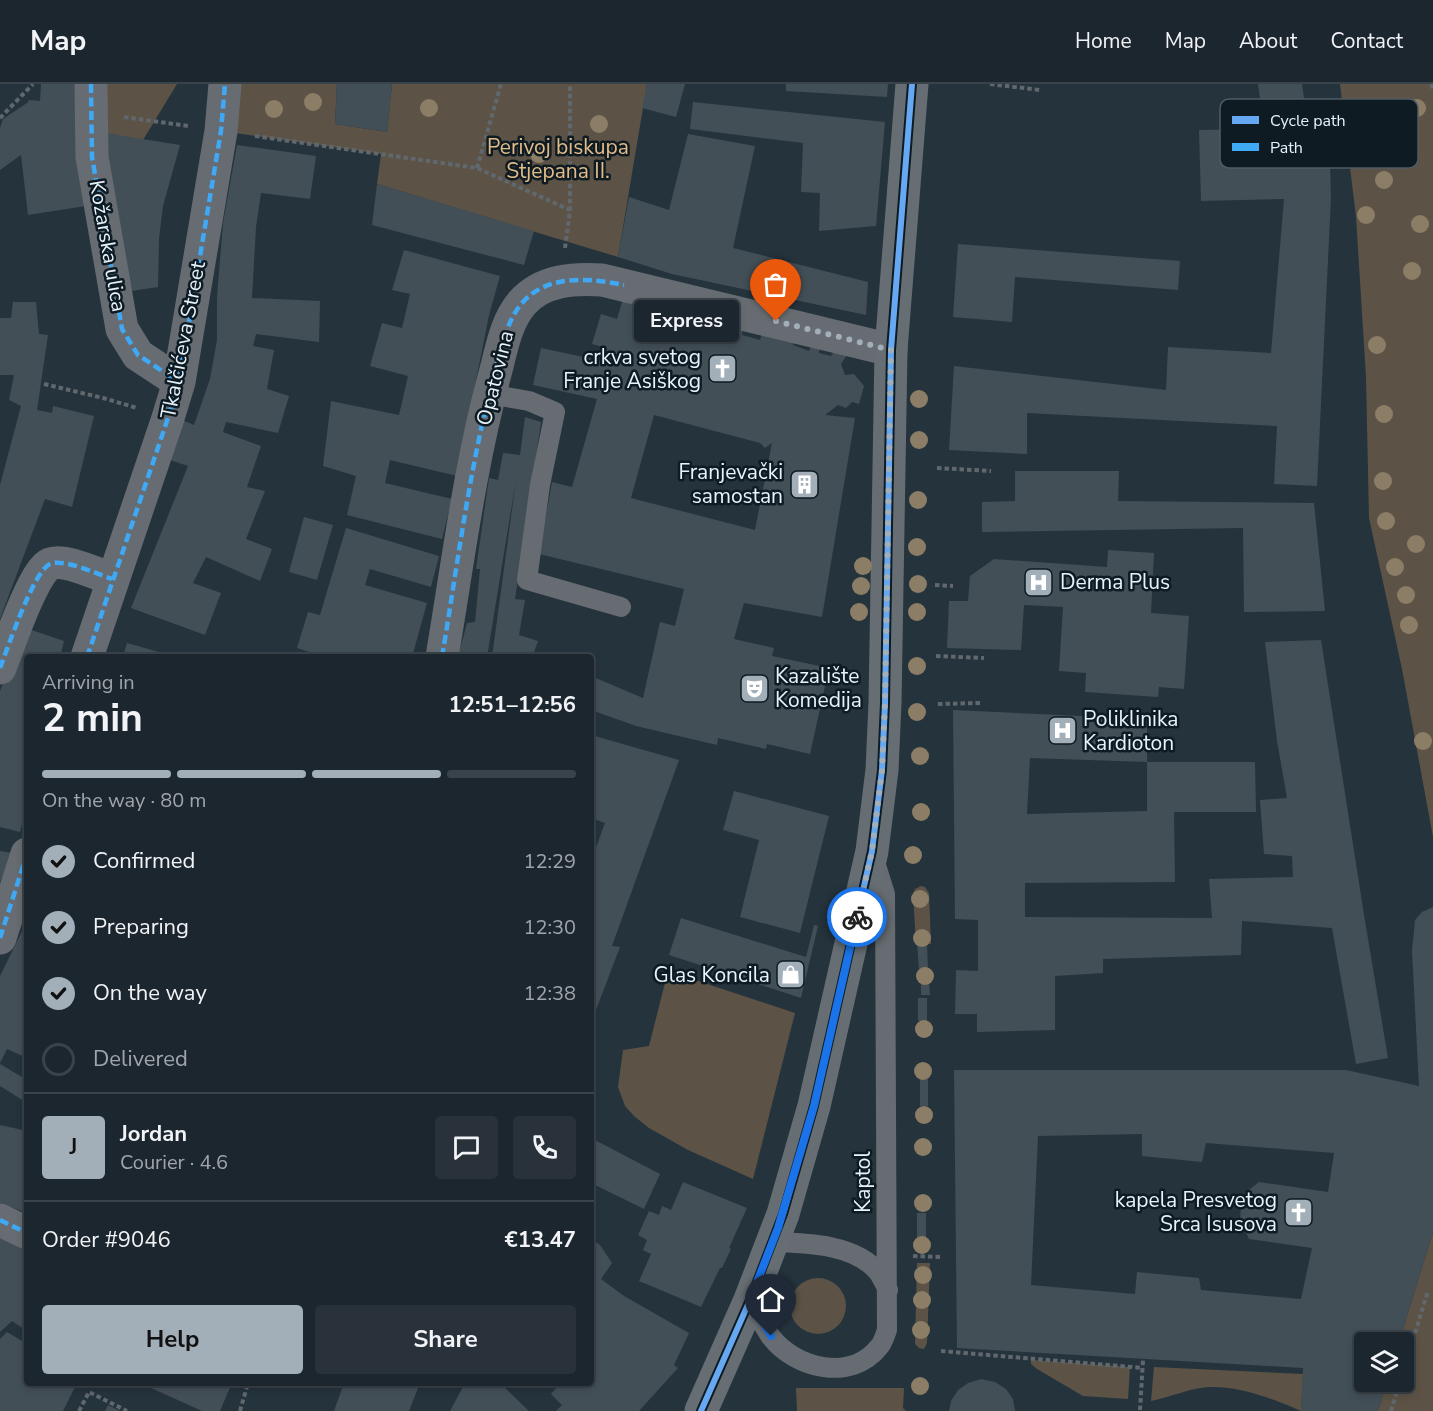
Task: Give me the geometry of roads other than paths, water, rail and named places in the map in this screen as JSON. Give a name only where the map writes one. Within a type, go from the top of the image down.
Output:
[{"type":"street","name":"Tkalčićeva Street","points":[[88,654],[179,382],[221,130],[225,84]]},
{"type":"street","points":[[701,1411],[773,1242],[814,1106],[872,851],[882,770],[885,702],[891,350],[912,84]]},
{"type":"street","name":"Kožarska ulica","points":[[91,98],[92,157],[122,329],[138,355],[179,382]]},
{"type":"street","name":"Opatovina","points":[[443,654],[489,394],[509,322],[523,302],[541,289],[560,281],[602,280],[891,350]]},
{"type":"street","points":[[0,668],[41,570],[49,564],[60,563],[112,579]]},
{"type":"street","points":[[0,938],[24,864]]},
{"type":"street","points":[[0,1220],[24,1232]]},
{"type":"lane","points":[[489,394],[529,401],[555,412],[540,485],[527,580],[621,607]]},
{"type":"lane","name":"Kaptol","points":[[750,1300],[771,1336],[790,1355],[813,1365],[837,1369],[860,1363],[880,1346],[887,1330],[885,894],[872,851]]},
{"type":"lane","points":[[773,1242],[811,1242],[846,1251],[871,1265],[888,1290]]},
{"type":"place","name":"Express","points":[[776,321]]},
{"type":"place","name":"crkva svetog Franje Asiškog","points":[[722,369]]},
{"type":"place","name":"Franjevački samostan","points":[[804,484]]},
{"type":"place","name":"Derma Plus","points":[[1039,582]]},
{"type":"place","name":"Kazalište Komedija","points":[[754,688]]},
{"type":"place","name":"Poliklinika Kardioton","points":[[1062,731]]},
{"type":"place","name":"Glas Koncila","points":[[791,975]]},
{"type":"place","name":"kapela Presvetog Srca Isusova","points":[[1298,1212]]},
{"type":"park label","name":"Perivoj biskupa Stjepana II.","points":[[558,159]]}]
